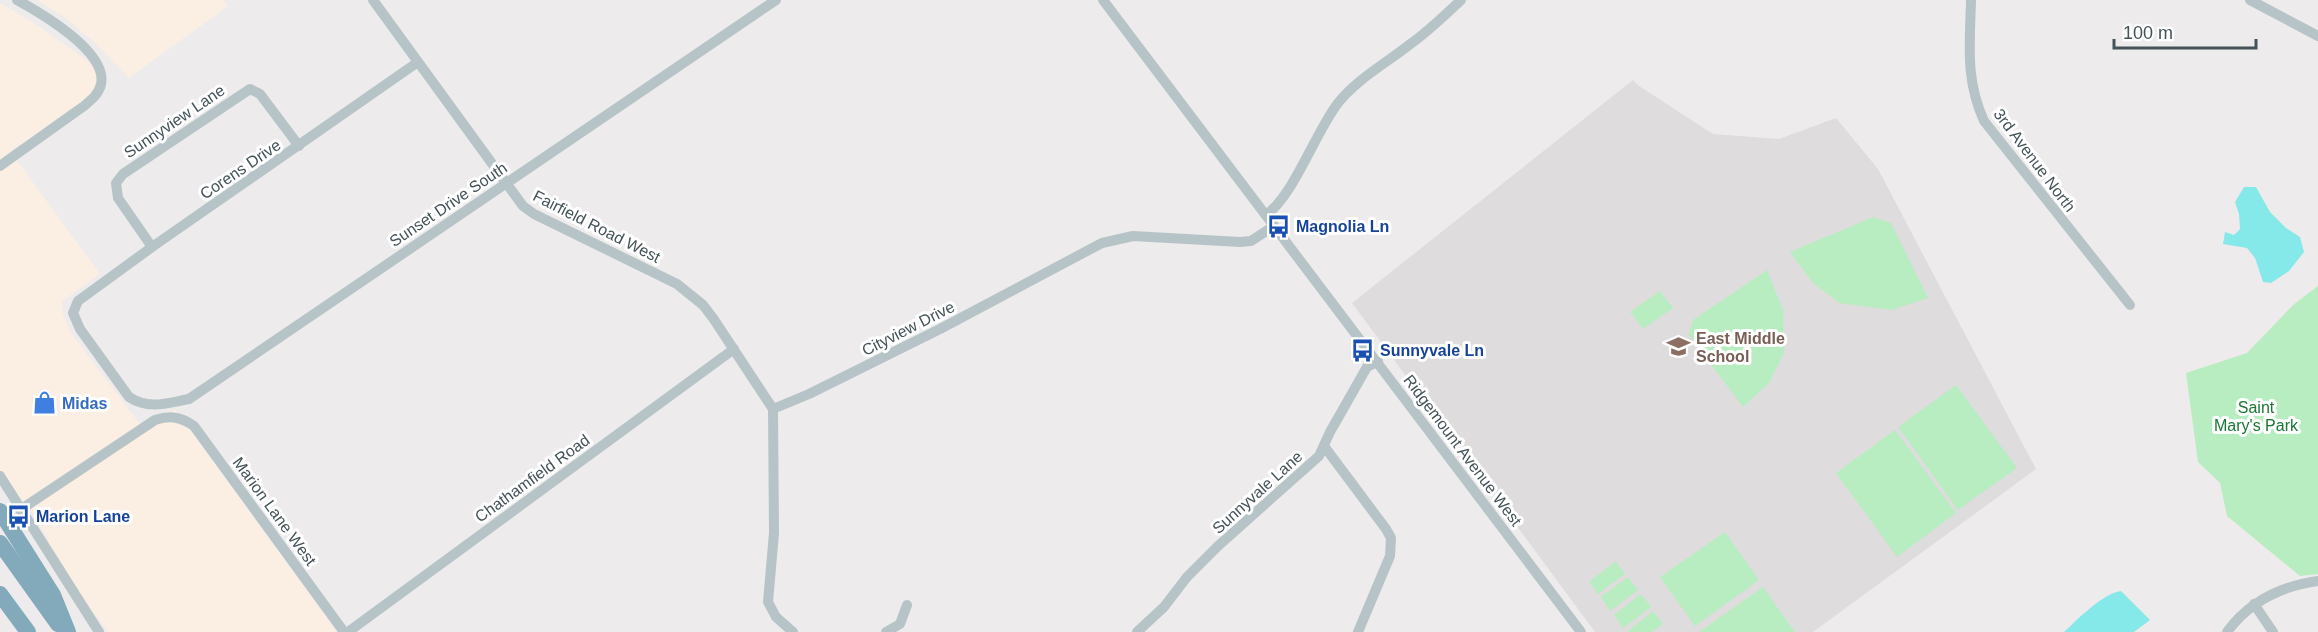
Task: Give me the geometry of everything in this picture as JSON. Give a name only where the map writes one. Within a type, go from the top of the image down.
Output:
[{"type":"highway","points":[[0,511],[53,595],[66,632]]},
{"type":"highway","points":[[0,543],[66,632]]},
{"type":"highway","points":[[0,594],[28,632]]},
{"type":"street","points":[[0,166],[84,106],[93,98],[101,84],[96,59],[49,20],[17,0]]},
{"type":"street","name":"Sunset Drive South","points":[[78,300],[73,313],[80,329],[129,397],[148,406],[189,399],[776,0]]},
{"type":"street","name":"Ridgemount Avenue West","points":[[1103,0],[1581,632]]},
{"type":"street","points":[[1266,215],[1279,204],[1337,104],[1350,89],[1411,44],[1461,0]]},
{"type":"street","points":[[2250,0],[2318,36]]},
{"type":"street","name":"Fairfield Road West","points":[[379,2],[418,62],[523,206],[534,214],[677,284],[703,305],[773,409]]},
{"type":"street","name":"3rd Avenue North","points":[[1971,6],[1971,81],[1975,102],[1984,121],[2130,305]]},
{"type":"street","name":"Corens Drive","points":[[78,300],[418,62]]},
{"type":"street","name":"Sunnyview Lane","points":[[152,247],[118,198],[116,183],[123,174],[250,89],[260,94],[299,146]]},
{"type":"street","name":"Cityview Drive","points":[[773,409],[809,394],[940,330],[1102,243],[1133,236],[1251,241],[1274,226]]},
{"type":"street","name":"Chathamfield Road","points":[[346,632],[734,349]]},
{"type":"street","name":"Sunnyvale Lane","points":[[1137,632],[1164,607],[1187,577],[1218,546],[1309,466],[1324,446],[1366,367],[1378,361]]},
{"type":"street","points":[[773,409],[774,533],[768,602],[776,617],[793,632]]},
{"type":"street","name":"Marion Lane West","points":[[20,510],[155,420],[176,417],[194,426],[346,632]]},
{"type":"street","points":[[1324,446],[1391,538],[1390,556],[1358,632]]},
{"type":"street","points":[[0,476],[99,632]]},
{"type":"street","points":[[2227,632],[2254,604],[2284,589],[2318,581]]},
{"type":"street","points":[[2254,604],[2272,632]]},
{"type":"street","points":[[886,632],[900,624],[907,605]]},
{"type":"shaded area","points":[[37,0],[224,0],[228,6],[129,78],[94,42],[66,18]]},
{"type":"shaded area","points":[[0,3],[34,23],[88,61],[96,72],[100,84],[87,101],[12,150],[0,161]]},
{"type":"shaded area","name":"East Middle School","points":[[1633,80],[1713,134],[1779,139],[1836,118],[1878,169],[2036,469],[1813,632],[1595,632],[1352,303]]},
{"type":"shaded area","points":[[13,155],[100,274],[62,301],[63,315],[71,333],[143,428],[20,510],[0,475],[0,166]]},
{"type":"shaded area","points":[[175,409],[336,632],[108,632],[80,594],[30,509]]},
{"type":"green space","points":[[1873,217],[1891,223],[1928,298],[1892,310],[1839,303],[1812,282],[1790,252]]},
{"type":"green space","points":[[1767,270],[1783,310],[1784,353],[1769,383],[1743,407],[1689,335],[1693,320]]},
{"type":"green space","name":"Saint Mary's Park","points":[[2318,286],[2318,574],[2300,576],[2227,516],[2220,483],[2198,462],[2186,373],[2247,353],[2293,305]]},
{"type":"green space","points":[[1660,291],[1673,308],[1643,329],[1630,312]]},
{"type":"green space","points":[[1956,385],[2017,468],[1958,510],[1898,427]]},
{"type":"green space","points":[[1895,430],[1956,513],[1897,557],[1836,473]]},
{"type":"green space","points":[[1725,532],[1759,580],[1695,626],[1660,577]]},
{"type":"green space","points":[[1616,561],[1625,574],[1598,594],[1589,582]]},
{"type":"green space","points":[[1628,577],[1638,590],[1610,611],[1601,597]]},
{"type":"green space","points":[[1763,587],[1795,632],[1699,632]]},
{"type":"green space","points":[[1641,594],[1651,607],[1623,628],[1614,615]]},
{"type":"green space","points":[[1653,611],[1663,624],[1652,632],[1627,632]]},
{"type":"water","points":[[2244,187],[2256,187],[2270,212],[2286,228],[2300,237],[2304,252],[2289,271],[2271,283],[2263,282],[2255,258],[2247,248],[2223,244],[2225,232],[2234,235],[2240,229],[2235,202]]},
{"type":"water","points":[[2121,591],[2150,620],[2134,632],[2064,632],[2098,602]]},
{"type":"place","name":"Magnolia Ln","points":[[1278,226]]},
{"type":"place","name":"East Middle School","points":[[1678,347]]},
{"type":"place","name":"Sunnyvale Ln","points":[[1362,350]]},
{"type":"place","name":"Midas","points":[[44,403]]},
{"type":"place","name":"Marion Lane","points":[[18,516]]}]
